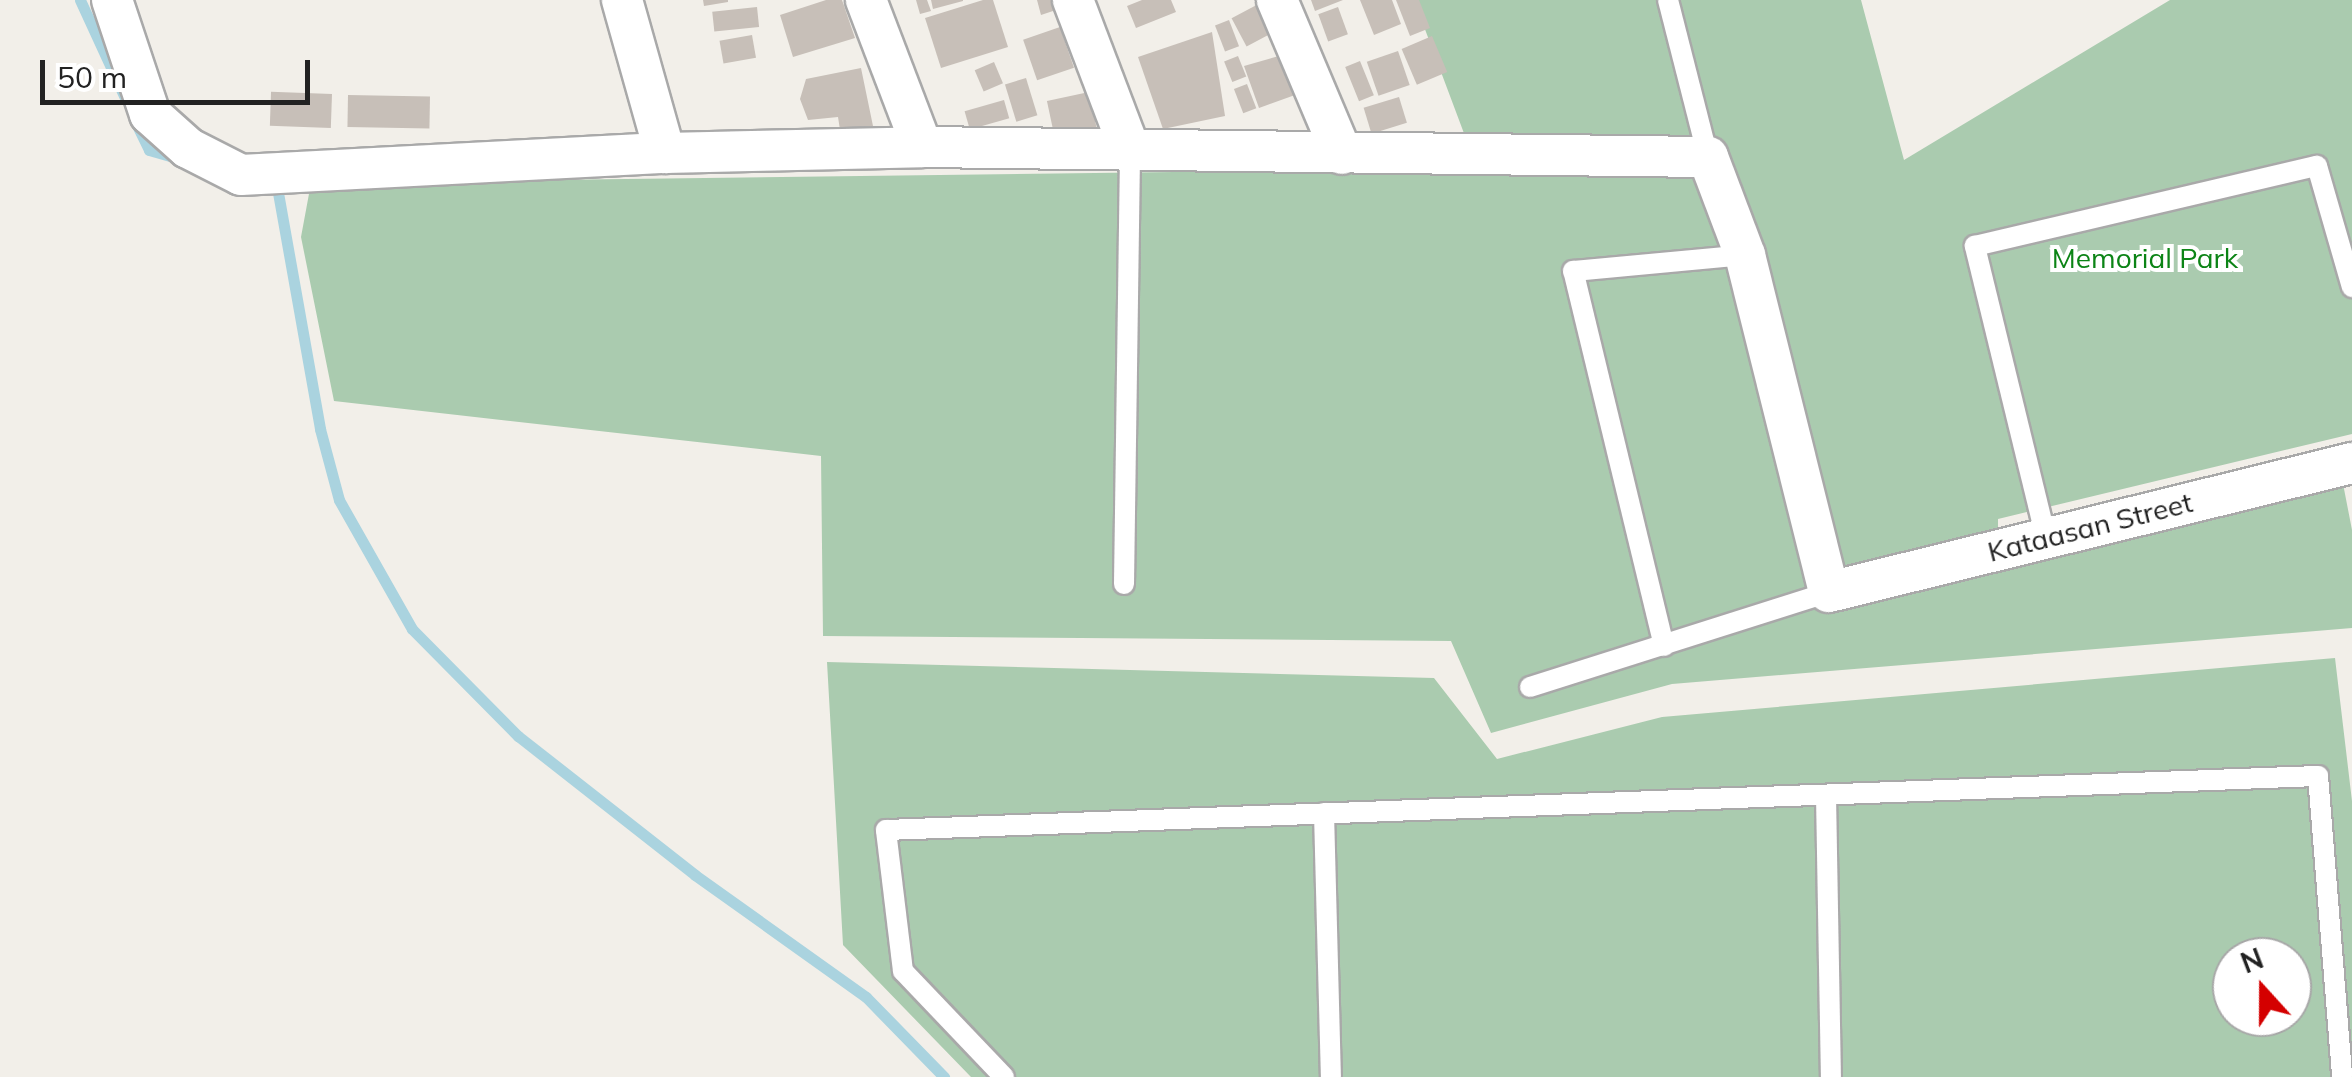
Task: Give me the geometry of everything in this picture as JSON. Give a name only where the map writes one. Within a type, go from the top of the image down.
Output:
[{"type":"street","points":[[112,0],[150,114],[188,148],[241,175],[665,153],[922,147],[1708,157],[1745,255],[1828,592]]},
{"type":"street","points":[[622,0],[665,153]]},
{"type":"street","points":[[866,0],[922,147]]},
{"type":"street","points":[[1073,0],[1130,150]]},
{"type":"street","points":[[1277,0],[1342,154]]},
{"type":"street","name":"Kataasan Street","points":[[1828,592],[2352,463]]},
{"type":"lane","points":[[1668,0],[1708,157]]},
{"type":"lane","points":[[1124,584],[1130,150]]},
{"type":"lane","points":[[2046,538],[1974,246],[2318,166],[2352,287]]},
{"type":"lane","points":[[1664,646],[1573,271],[1745,255]]},
{"type":"lane","points":[[1530,687],[1828,592]]},
{"type":"lane","points":[[1004,1077],[903,971],[886,830],[2318,776],[2342,1077]]},
{"type":"lane","points":[[1826,795],[1832,1077]]},
{"type":"lane","points":[[1324,813],[1330,1077]]},
{"type":"green space","name":"Memorial Park","points":[[1414,0],[1861,0],[1904,160],[2170,0],[2352,0],[2352,434],[1998,519],[1998,534],[2338,458],[2352,530],[2352,628],[1672,684],[1491,733],[1451,641],[823,636],[821,456],[334,401],[301,237],[311,183],[1477,168]]},
{"type":"green space","points":[[2335,658],[2352,801],[2352,1077],[971,1077],[843,945],[827,662],[1434,678],[1497,759],[1662,717]]},
{"type":"building","points":[[703,0],[728,0],[728,2],[704,6]]},
{"type":"building","points":[[826,0],[842,0],[855,38],[793,57],[780,15]]},
{"type":"building","points":[[916,0],[927,0],[931,11],[920,14]]},
{"type":"building","points":[[931,0],[963,0],[963,1],[933,9]]},
{"type":"building","points":[[993,0],[1008,47],[941,68],[925,18]]},
{"type":"building","points":[[1037,0],[1066,0],[1068,6],[1041,15]]},
{"type":"building","points":[[1142,0],[1171,0],[1176,12],[1136,28],[1127,6]]},
{"type":"building","points":[[1266,0],[1281,28],[1247,47],[1232,18]]},
{"type":"building","points":[[1311,0],[1343,0],[1315,11]]},
{"type":"building","points":[[1360,0],[1392,0],[1401,24],[1374,35]]},
{"type":"building","points":[[1396,0],[1419,0],[1430,28],[1410,36]]},
{"type":"building","points":[[757,7],[759,27],[714,32],[712,12]]},
{"type":"building","points":[[1338,7],[1348,34],[1328,41],[1318,14]]},
{"type":"building","points":[[1229,20],[1239,46],[1225,52],[1215,25]]},
{"type":"building","points":[[1060,27],[1074,68],[1037,80],[1023,40]]},
{"type":"building","points":[[1212,32],[1225,116],[1163,129],[1138,57]]},
{"type":"building","points":[[752,35],[756,58],[723,63],[720,41]]},
{"type":"building","points":[[1432,36],[1447,72],[1417,85],[1402,49]]},
{"type":"building","points":[[1398,51],[1410,85],[1379,96],[1367,62]]},
{"type":"building","points":[[1286,54],[1295,95],[1259,108],[1244,66]]},
{"type":"building","points":[[1238,56],[1246,76],[1232,82],[1224,62]]},
{"type":"building","points":[[1360,61],[1374,95],[1359,101],[1345,67]]},
{"type":"building","points":[[994,62],[1003,83],[984,91],[975,70]]},
{"type":"building","points":[[861,68],[873,126],[840,130],[838,117],[808,120],[800,99],[806,79]]},
{"type":"building","points":[[1026,78],[1037,115],[1016,122],[1005,84]]},
{"type":"building","points":[[1247,84],[1256,108],[1243,113],[1234,89]]},
{"type":"building","points":[[271,92],[332,94],[331,128],[270,126]]},
{"type":"building","points":[[1089,92],[1098,136],[1056,145],[1047,101]]},
{"type":"building","points":[[348,95],[430,96],[429,128],[347,127]]},
{"type":"building","points":[[1399,97],[1407,123],[1372,134],[1364,108]]},
{"type":"building","points":[[1004,100],[1009,118],[970,130],[965,111]]},
{"type":"waterway","points":[[80,0],[126,100]]},
{"type":"waterway","points":[[135,121],[149,150],[177,158]]},
{"type":"waterway","points":[[272,185],[277,187],[320,429],[339,500],[412,629],[518,736],[695,875],[866,997],[944,1077]]}]
